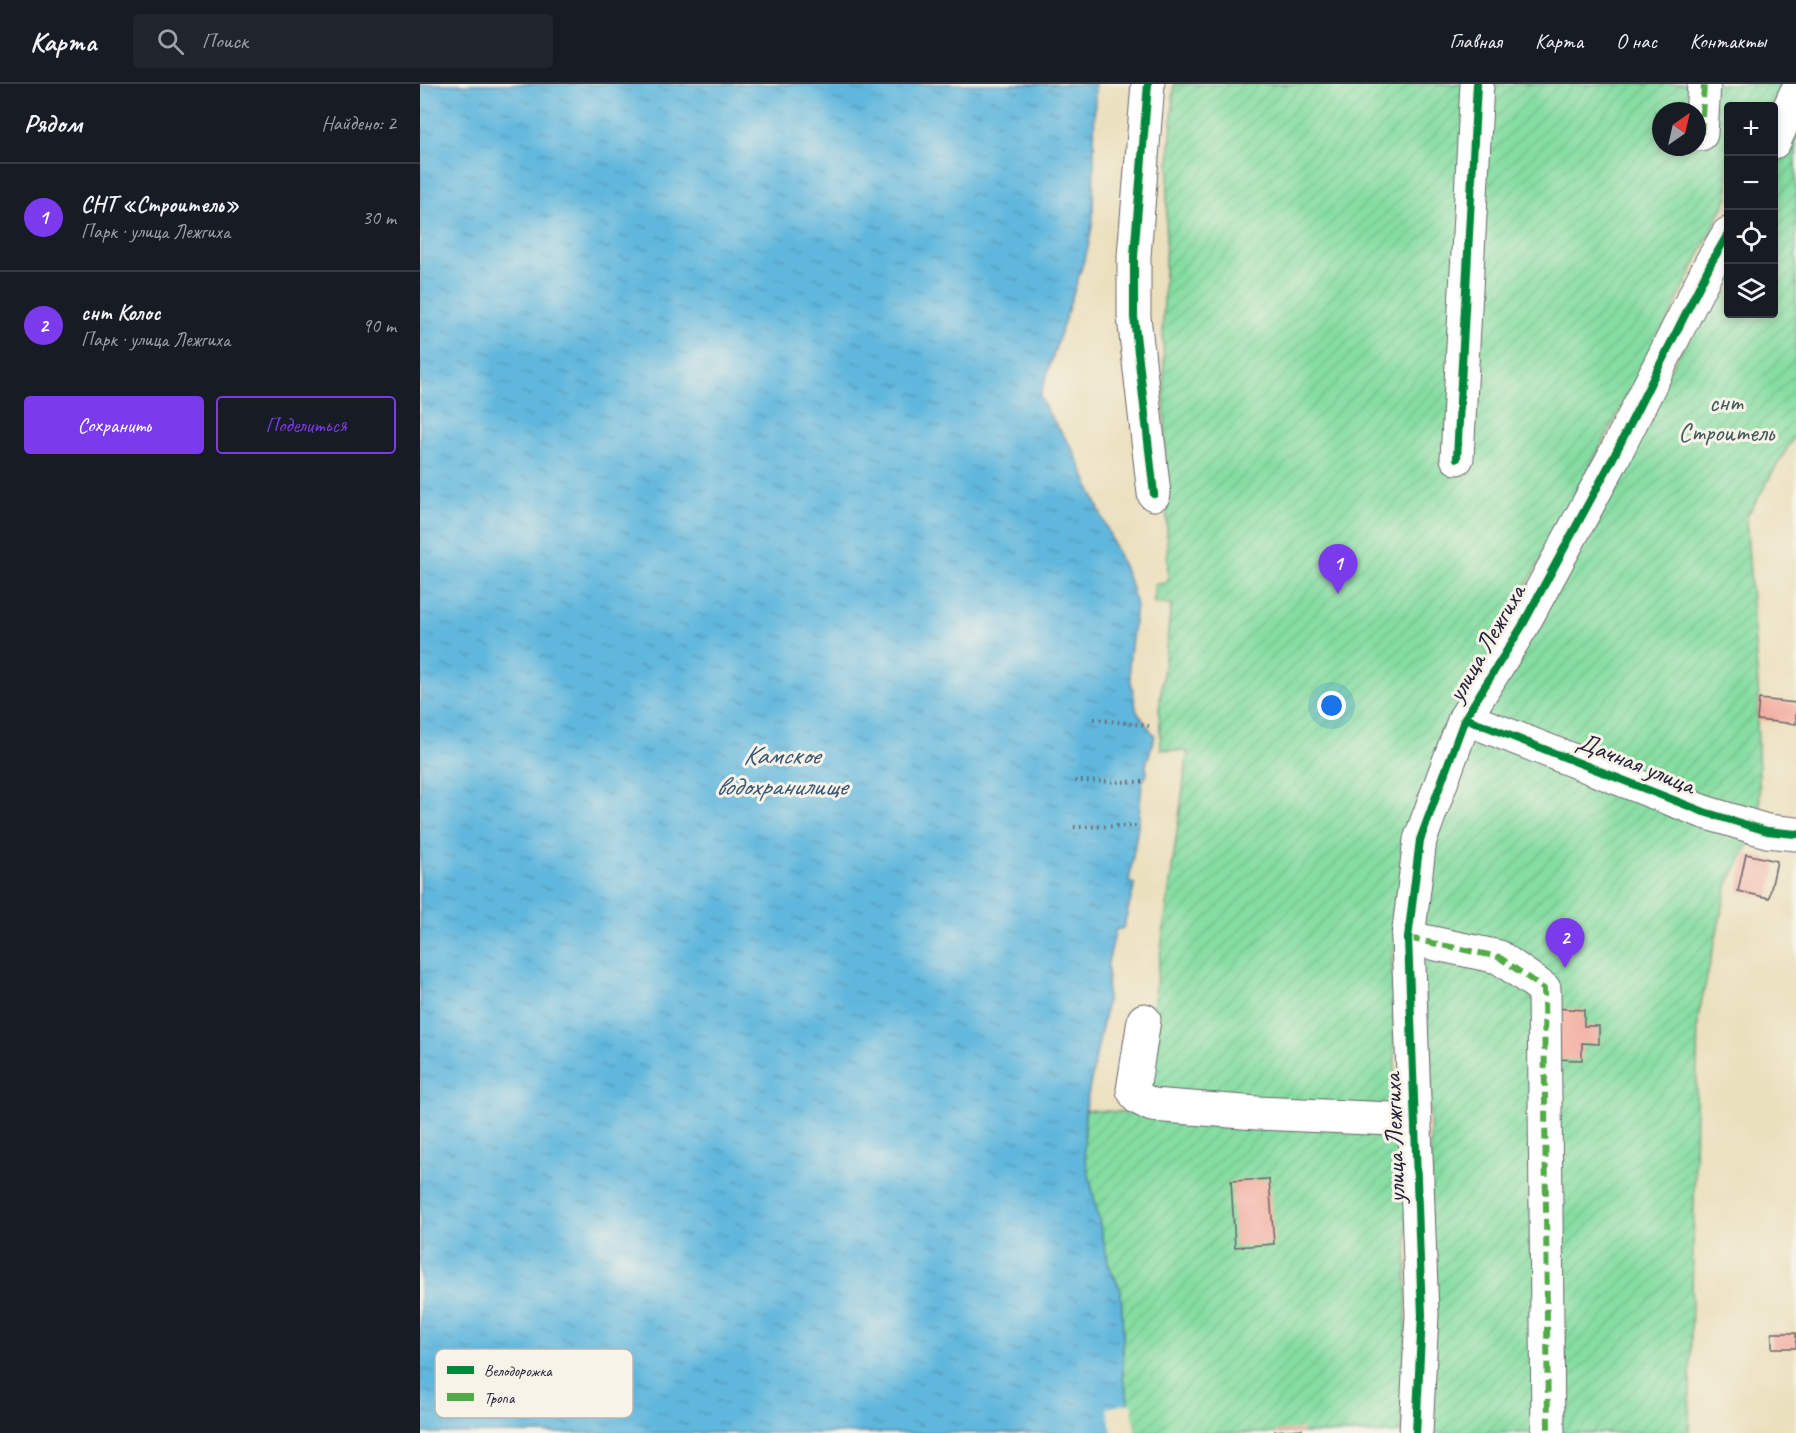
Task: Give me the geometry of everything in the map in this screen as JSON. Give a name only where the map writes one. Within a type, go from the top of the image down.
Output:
[{"type":"street","points":[[1148,84],[1134,256],[1134,317],[1154,494]]},
{"type":"street","points":[[1457,458],[1477,84]]},
{"type":"street","points":[[1703,102],[1704,84]]},
{"type":"street","points":[[1778,131],[1796,93]]},
{"type":"street","name":"улица Лежгиха","points":[[1416,1433],[1422,1314],[1408,938],[1420,840],[1465,718],[1522,626],[1612,460],[1711,262],[1724,241]]},
{"type":"street","name":"Дачная улица","points":[[1465,718],[1704,812],[1767,831],[1796,834]]},
{"type":"street","points":[[1408,938],[1499,957],[1544,989],[1548,1433]]},
{"type":"street","points":[[1144,1020],[1133,1090],[1138,1098],[1152,1105],[1257,1113],[1414,1120]]},
{"type":"path","points":[[1094,719],[1149,726]]},
{"type":"path","points":[[1075,781],[1142,782]]},
{"type":"path","points":[[1074,827],[1138,826]]},
{"type":"green space","points":[[1174,84],[1783,84],[1774,102],[1724,102],[1724,204],[1671,314],[1456,719],[1392,959],[1396,1106],[1162,1103],[1142,1088],[1188,752],[1161,749],[1159,710],[1171,605],[1154,603],[1154,585],[1168,582],[1163,327]]},
{"type":"green space","name":"снт Строитель","points":[[1796,128],[1796,433],[1746,518],[1759,699],[1757,720],[1761,833],[1747,848],[1728,883],[1698,1017],[1689,1433],[1431,1433],[1430,1052],[1417,920],[1434,831],[1493,690],[1724,272],[1724,318],[1778,318],[1778,165]]},
{"type":"green space","points":[[1085,1110],[1408,1127],[1406,1324],[1401,1433],[1136,1433],[1123,1378],[1121,1290],[1109,1266],[1084,1152]]},
{"type":"water","name":"Камское водохранилище","points":[[420,84],[1095,84],[1093,221],[1088,248],[1040,396],[1047,411],[1074,451],[1131,585],[1136,606],[1129,663],[1131,682],[1137,712],[1155,736],[1146,765],[1147,774],[1142,782],[1129,882],[1135,884],[1123,929],[1116,929],[1108,963],[1107,1002],[1085,1110],[1084,1152],[1109,1266],[1121,1290],[1123,1378],[1136,1433],[420,1433]]},
{"type":"pier","points":[[1131,1403],[1136,1433],[1112,1433],[1107,1408]]},
{"type":"building","points":[[1759,699],[1796,703],[1796,724],[1757,720]]},
{"type":"building","points":[[1746,854],[1777,861],[1769,898],[1738,891]]},
{"type":"building","points":[[1554,1008],[1584,1010],[1584,1026],[1599,1026],[1599,1044],[1582,1043],[1582,1060],[1552,1059]]},
{"type":"building","points":[[1269,1179],[1274,1244],[1235,1247],[1231,1181]]},
{"type":"building","points":[[1772,1333],[1796,1333],[1796,1348],[1772,1348]]},
{"type":"building","points":[[1302,1429],[1302,1433],[1275,1433],[1275,1431]]},
{"type":"marked path","points":[[1703,102],[1704,84]]},
{"type":"marked path","points":[[1408,938],[1499,957],[1544,989],[1548,1433]]},
{"type":"cycle path","points":[[1148,84],[1134,256],[1134,317],[1154,494]]},
{"type":"cycle path","points":[[1457,458],[1477,84]]},
{"type":"cycle path","points":[[1416,1433],[1422,1315],[1408,938],[1420,840],[1465,718],[1522,626],[1612,460],[1724,241]]},
{"type":"cycle path","points":[[1465,718],[1704,812],[1767,831],[1796,834]]},
{"type":"place","name":"СНТ «Строитель»","points":[[1338,594]]},
{"type":"place","name":"снт Колос","points":[[1565,968]]}]
